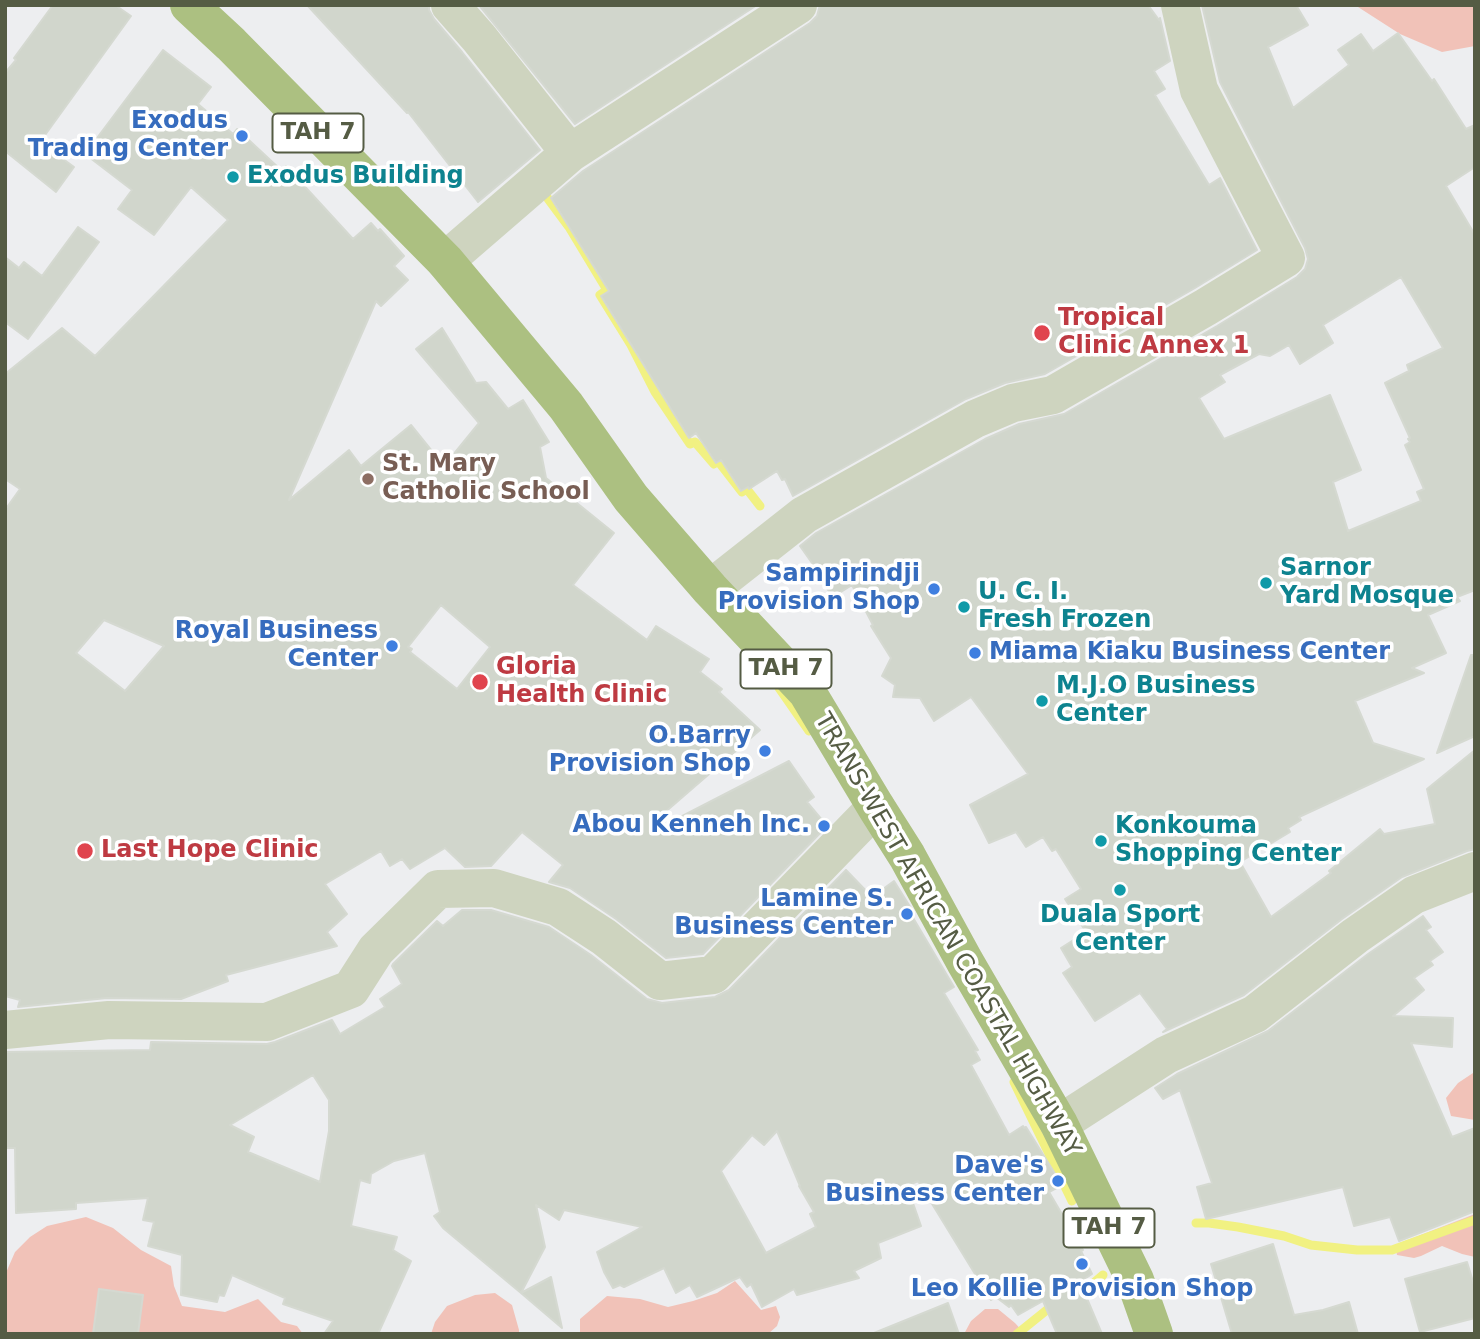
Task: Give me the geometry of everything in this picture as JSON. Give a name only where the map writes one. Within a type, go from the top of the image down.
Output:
[{"type":"highway","name":"TRANS-WEST AFRICAN COASTAL HIGHWAY","points":[[189,5],[445,261],[566,406],[631,498],[710,589],[807,692],[907,856],[1059,1124],[1135,1280],[1154,1334]]},
{"type":"street","points":[[450,5],[570,153]]},
{"type":"street","points":[[445,261],[570,153],[798,5]]},
{"type":"street","points":[[710,589],[804,515],[975,419],[1013,402],[1053,396],[1286,258],[1199,90],[1180,5]]},
{"type":"street","points":[[5,1030],[109,1020],[267,1022],[351,989],[376,950],[438,889],[494,888],[558,906],[604,937],[660,981],[713,975],[876,807]]},
{"type":"street","points":[[1059,1124],[1166,1055],[1255,1014],[1355,936],[1415,895],[1475,871]]},
{"type":"shaded area","points":[[1357,5],[1475,5],[1475,46],[1442,52],[1400,34]]},
{"type":"shaded area","points":[[1475,1067],[1475,1120],[1451,1116],[1446,1098],[1458,1083],[1473,1073]]},
{"type":"shaded area","points":[[1475,1214],[1475,1257],[1442,1246],[1414,1258],[1397,1255],[1395,1245]]},
{"type":"shaded area","points":[[86,1217],[113,1228],[141,1250],[171,1266],[174,1286],[182,1306],[225,1312],[258,1299],[281,1322],[297,1326],[303,1334],[5,1334],[5,1275],[15,1252],[30,1237],[47,1226]]},
{"type":"shaded area","points":[[735,1281],[761,1310],[776,1306],[780,1317],[777,1326],[768,1334],[580,1334],[580,1319],[607,1296],[640,1299],[668,1307],[717,1293]]},
{"type":"shaded area","points":[[495,1293],[512,1305],[519,1334],[431,1334],[435,1322],[447,1306],[475,1295]]},
{"type":"shaded area","points":[[985,1309],[998,1309],[1025,1334],[964,1334],[971,1321]]},
{"type":"building","points":[[53,5],[115,5],[131,16],[40,142],[74,167],[56,192],[5,151],[5,73]]},
{"type":"building","points":[[307,5],[429,5],[434,19],[540,150],[478,202],[408,112]]},
{"type":"building","points":[[479,5],[757,5],[575,124]]},
{"type":"building","points":[[820,5],[1148,5],[1159,20],[1160,18],[1170,61],[1154,71],[1165,89],[1155,95],[1209,185],[1220,178],[1257,250],[1045,374],[1005,383],[966,399],[793,496],[785,479],[782,480],[777,471],[749,489],[748,487],[741,491],[721,460],[716,463],[696,433],[689,438],[601,296],[609,291],[551,198],[583,171],[810,23],[817,16]]},
{"type":"building","points":[[1202,5],[1296,5],[1308,25],[1268,47],[1293,108],[1349,65],[1338,50],[1361,34],[1373,51],[1398,33],[1432,81],[1434,79],[1466,129],[1475,125],[1475,167],[1446,186],[1475,235],[1475,590],[1457,597],[1460,601],[1428,615],[1446,653],[1412,668],[1424,673],[1355,701],[1373,743],[1424,759],[1299,817],[1301,820],[1288,828],[1290,832],[1240,862],[1271,917],[1331,873],[1329,871],[1380,829],[1384,834],[1435,824],[1427,789],[1475,750],[1475,849],[1402,877],[1342,919],[1244,995],[1163,1032],[1167,1029],[1140,993],[1095,1021],[1063,973],[1072,967],[1061,948],[1086,932],[1065,899],[1081,889],[1056,849],[1052,851],[1043,837],[1026,847],[1016,832],[989,843],[970,805],[1028,774],[971,697],[934,721],[920,698],[893,697],[895,685],[882,676],[891,658],[871,626],[873,625],[852,585],[833,597],[800,546],[816,533],[985,439],[1019,424],[1064,414],[1217,326],[1297,277],[1305,269],[1308,259],[1305,248],[1220,82]],"holes":[[[1401,277],[1443,348],[1407,365],[1409,371],[1385,383],[1410,438],[1410,442],[1405,445],[1424,489],[1417,492],[1421,501],[1348,531],[1333,482],[1361,470],[1330,395],[1224,439],[1199,398],[1225,382],[1220,375],[1259,354],[1270,356],[1289,345],[1300,364],[1333,343],[1323,325]]]},
{"type":"building","points":[[163,50],[211,87],[198,104],[233,134],[237,129],[281,170],[286,166],[353,239],[371,223],[378,231],[380,229],[404,256],[394,266],[408,280],[381,306],[376,301],[289,500],[349,450],[361,466],[411,425],[444,466],[479,423],[416,349],[442,328],[476,383],[486,382],[508,409],[523,400],[549,442],[540,447],[546,478],[614,533],[573,585],[647,640],[656,626],[709,659],[700,672],[722,689],[719,692],[760,730],[656,820],[661,827],[789,761],[814,797],[807,802],[827,826],[703,954],[666,958],[570,888],[549,882],[563,865],[522,832],[491,866],[465,867],[445,848],[410,869],[402,859],[390,866],[381,851],[325,884],[347,914],[327,932],[337,946],[226,975],[228,981],[181,999],[107,998],[18,1007],[20,1000],[5,996],[5,510],[20,489],[5,479],[5,374],[62,328],[95,356],[228,220],[191,187],[154,235],[118,209],[132,190],[85,154]],"holes":[[[441,605],[490,647],[457,689],[410,652],[412,649],[408,647]],[[104,620],[164,646],[125,691],[76,653]]]},
{"type":"building","points":[[78,227],[99,242],[28,339],[5,322],[5,257],[19,268],[24,262],[42,276]]},
{"type":"building","points":[[1471,655],[1475,655],[1475,736],[1437,753]]},
{"type":"building","points":[[846,870],[872,897],[894,881],[954,987],[944,993],[978,1050],[975,1051],[980,1060],[971,1065],[1009,1135],[1023,1126],[1026,1127],[1062,1185],[1049,1192],[1083,1250],[1081,1251],[1092,1274],[1080,1282],[1102,1334],[1057,1334],[1043,1301],[1018,1315],[1011,1305],[1009,1307],[996,1297],[991,1300],[918,1181],[907,1186],[921,1226],[878,1243],[881,1258],[854,1271],[859,1278],[797,1295],[794,1289],[762,1307],[751,1284],[747,1287],[740,1277],[697,1297],[690,1285],[676,1293],[664,1268],[624,1287],[620,1285],[613,1288],[597,1252],[642,1227],[564,1210],[559,1220],[536,1205],[545,1247],[521,1293],[443,1228],[434,1216],[440,1212],[425,1153],[394,1161],[371,1174],[370,1183],[360,1180],[351,1226],[397,1237],[393,1250],[411,1261],[378,1334],[324,1334],[333,1321],[283,1304],[285,1298],[232,1275],[224,1296],[219,1295],[217,1302],[181,1295],[182,1255],[148,1246],[154,1222],[143,1220],[148,1198],[76,1203],[76,1209],[16,1213],[15,1148],[5,1148],[5,1052],[150,1050],[151,1042],[267,1044],[332,1020],[340,1034],[385,1007],[380,999],[402,984],[393,964],[437,921],[443,926],[462,910],[491,910],[549,927],[591,955],[647,999],[662,1003],[715,997],[729,990]],"holes":[[[313,1075],[329,1100],[329,1131],[320,1182],[248,1152],[254,1137],[230,1125]],[[777,1131],[799,1186],[814,1212],[810,1214],[816,1227],[766,1253],[721,1171],[752,1135],[764,1145]]]},
{"type":"building","points":[[1423,916],[1431,927],[1426,930],[1443,952],[1430,961],[1433,965],[1414,978],[1424,990],[1393,1016],[1453,1018],[1452,1047],[1411,1043],[1452,1137],[1475,1128],[1475,1211],[1399,1241],[1390,1217],[1354,1226],[1343,1187],[1206,1219],[1197,1187],[1212,1183],[1180,1090],[1163,1099],[1155,1088],[1177,1074],[1268,1031],[1368,954]]},
{"type":"building","points":[[1273,1244],[1294,1315],[1349,1302],[1358,1334],[1232,1334],[1211,1264]]},
{"type":"building","points":[[1467,1262],[1475,1288],[1475,1318],[1420,1332],[1405,1279]]},
{"type":"building","points":[[551,1277],[562,1328],[521,1293]]},
{"type":"building","points":[[99,1289],[143,1295],[138,1334],[93,1334]]},
{"type":"building","points":[[948,1303],[959,1334],[874,1334],[874,1333]]},
{"type":"waterway","points":[[546,196],[569,227],[607,290],[600,295],[631,345],[655,392],[690,444],[695,442],[714,464],[718,461],[742,492],[746,488],[760,506]]},
{"type":"waterway","points":[[779,688],[809,731]]},
{"type":"waterway","points":[[1014,1082],[1072,1201]]},
{"type":"waterway","points":[[1196,1223],[1238,1227],[1284,1236],[1311,1245],[1357,1250],[1392,1250],[1475,1220]]},
{"type":"waterway","points":[[1074,1297],[1103,1275]]},
{"type":"waterway","points":[[1017,1334],[1055,1306]]},
{"type":"place","name":"Exodus Trading Center","points":[[242,136]]},
{"type":"place","name":"Exodus Building","points":[[233,177]]},
{"type":"place","name":"Tropical Clinic Annex 1","points":[[1042,333]]},
{"type":"place","name":"St. Mary Catholic School","points":[[368,479]]},
{"type":"place","name":"Sarnor Yard Mosque","points":[[1266,583]]},
{"type":"place","name":"Sampirindji Provision Shop","points":[[934,589]]},
{"type":"place","name":"U. C. I. Fresh Frozen","points":[[964,607]]},
{"type":"place","name":"Royal Business Center","points":[[392,646]]},
{"type":"place","name":"Miama Kiaku Business Center","points":[[975,653]]},
{"type":"place","name":"Gloria Health Clinic","points":[[480,682]]},
{"type":"place","name":"M.J.O Business Center","points":[[1042,701]]},
{"type":"place","name":"O.Barry Provision Shop","points":[[765,751]]},
{"type":"place","name":"Abou Kenneh Inc.","points":[[824,826]]},
{"type":"place","name":"Konkouma Shopping Center","points":[[1101,841]]},
{"type":"place","name":"Last Hope Clinic","points":[[85,851]]},
{"type":"place","name":"Duala Sport Center","points":[[1120,890]]},
{"type":"place","name":"Lamine S. Business Center","points":[[907,914]]},
{"type":"place","name":"Dave's Business Center","points":[[1058,1181]]},
{"type":"place","name":"Leo Kollie Provision Shop","points":[[1082,1264]]}]
